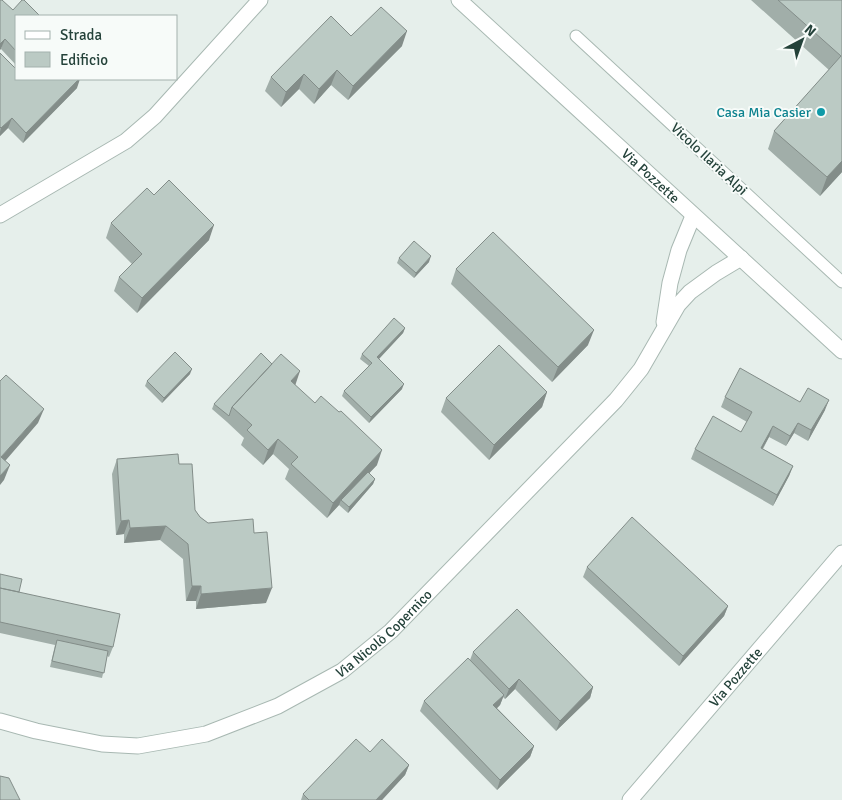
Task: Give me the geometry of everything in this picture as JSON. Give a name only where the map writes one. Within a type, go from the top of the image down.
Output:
[{"type":"street","points":[[0,215],[126,141],[155,116],[260,0]]},
{"type":"street","name":"Via Pozzette","points":[[458,0],[842,351]]},
{"type":"street","name":"Via Nicolò Copernico","points":[[664,328],[670,282],[693,216]]},
{"type":"street","name":"Via Nicolò Copernico","points":[[0,721],[36,731],[102,744],[138,746],[206,734],[278,706],[342,671],[391,630],[616,400],[641,369],[678,305],[690,292],[740,258]]},
{"type":"street","name":"Via Pozzette","points":[[630,800],[842,553]]},
{"type":"lane","name":"Vicolo Ilaria Alpi","points":[[576,36],[842,282]]},
{"type":"building","points":[[0,0],[13,10],[24,0],[39,15],[15,15],[15,50],[5,39],[0,44]]},
{"type":"building","name":"Casa Mia Casier","points":[[778,0],[842,0],[842,161],[827,177],[774,131],[841,56]]},
{"type":"building","points":[[381,7],[407,31],[353,86],[337,70],[319,89],[304,74],[286,92],[271,77],[331,16],[351,36]]},
{"type":"building","points":[[0,53],[15,68],[15,80],[78,80],[26,133],[12,118],[0,127]]},
{"type":"building","points":[[169,180],[214,225],[142,298],[119,277],[142,254],[111,223],[147,188],[154,195]]},
{"type":"building","points":[[493,232],[594,330],[558,367],[456,269]]},
{"type":"building","points":[[414,241],[431,256],[416,273],[399,258]]},
{"type":"building","points":[[394,318],[405,328],[377,357],[404,384],[371,417],[344,391],[372,363],[362,354]]},
{"type":"building","points":[[499,345],[547,392],[494,445],[446,398]]},
{"type":"building","points":[[175,352],[192,369],[164,398],[147,381]]},
{"type":"building","points":[[261,353],[272,364],[232,407],[229,416],[214,404]]},
{"type":"building","points":[[281,354],[300,371],[291,381],[315,403],[321,396],[339,412],[341,411],[382,450],[333,503],[291,464],[298,457],[278,439],[268,450],[247,430],[252,425],[232,407]]},
{"type":"building","points":[[740,368],[800,402],[808,388],[829,400],[811,430],[798,423],[790,436],[773,426],[761,448],[793,466],[777,495],[695,449],[713,416],[741,432],[752,412],[725,397]]},
{"type":"building","points":[[6,375],[44,409],[1,457],[10,465],[0,476],[0,381]]},
{"type":"building","points":[[178,454],[179,464],[192,464],[195,510],[200,517],[208,523],[253,519],[254,533],[267,532],[272,588],[201,594],[201,586],[192,586],[188,544],[166,526],[130,528],[129,520],[121,521],[117,459]]},
{"type":"building","points":[[368,472],[375,479],[349,507],[341,500]]},
{"type":"building","points":[[632,517],[728,606],[683,656],[587,567]]},
{"type":"building","points":[[0,574],[22,579],[19,592],[0,588]]},
{"type":"building","points":[[0,588],[120,614],[113,647],[0,622]]},
{"type":"building","points":[[517,609],[593,687],[560,721],[519,679],[509,689],[473,652]]},
{"type":"building","points":[[57,640],[108,651],[104,673],[52,661]]},
{"type":"building","points":[[468,658],[504,695],[493,705],[534,746],[500,780],[424,701]]},
{"type":"building","points":[[356,739],[370,752],[382,739],[409,765],[376,800],[309,800],[303,794]]},
{"type":"building","points":[[0,776],[9,778],[20,800],[0,800]]},
{"type":"place","name":"Casa Mia Casier","points":[[821,112]]}]
